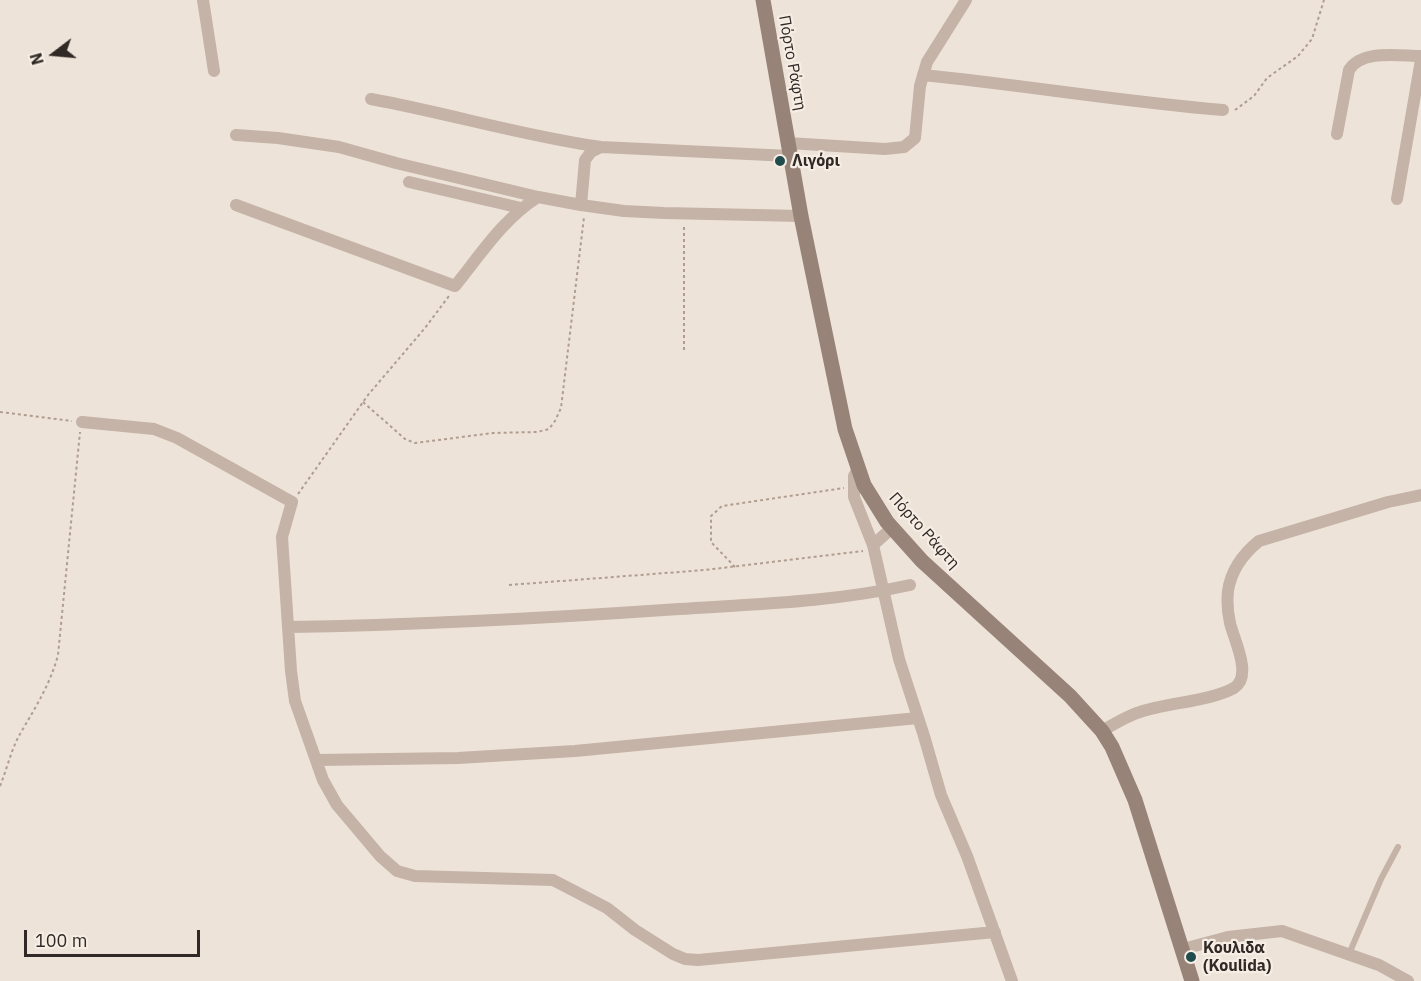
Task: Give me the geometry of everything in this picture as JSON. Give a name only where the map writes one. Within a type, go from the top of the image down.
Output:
[{"type":"main road","name":"Πόρτο Ράφτη","points":[[763,0],[801,216],[845,429],[858,470],[875,505],[922,561],[1070,696],[1102,731],[1112,747],[1135,800],[1192,981]]},
{"type":"street","points":[[203,0],[214,71]]},
{"type":"street","points":[[370,99],[601,147],[885,149],[904,147],[915,138],[920,86],[927,62],[966,0]]},
{"type":"street","points":[[1337,134],[1349,70],[1353,64],[1360,59],[1385,56],[1421,58],[1397,199]]},
{"type":"street","points":[[923,75],[1167,106],[1223,110]]},
{"type":"street","points":[[236,135],[278,138],[339,147],[538,197],[624,211],[801,216]]},
{"type":"street","points":[[584,205],[585,160],[591,152],[601,147]]},
{"type":"street","points":[[409,182],[521,208]]},
{"type":"street","points":[[236,206],[455,286],[494,237],[521,208],[538,197]]},
{"type":"street","points":[[82,422],[154,429],[177,438],[292,502],[282,537],[295,701],[323,780],[337,805],[380,856],[397,871],[415,876],[553,880],[607,908],[635,930],[685,959],[698,960],[995,932]]},
{"type":"street","points":[[858,470],[854,476],[854,497],[873,544],[898,659],[941,795],[967,856],[1012,981]]},
{"type":"street","points":[[1102,731],[1139,712],[1212,695],[1235,687],[1242,679],[1243,668],[1229,620],[1228,590],[1235,566],[1246,551],[1258,541],[1388,502],[1421,495]]},
{"type":"street","points":[[873,544],[892,528]]},
{"type":"street","points":[[288,627],[496,621],[616,614],[797,601],[882,591],[910,585]]},
{"type":"street","points":[[316,760],[458,758],[575,751],[918,718]]},
{"type":"street","points":[[1183,949],[1227,937],[1282,931],[1379,965],[1408,981]]},
{"type":"lane","points":[[1349,954],[1381,879],[1398,847]]},
{"type":"path","points":[[1223,110],[1237,110],[1254,96],[1267,78],[1298,56],[1312,39],[1324,0]]},
{"type":"path","points":[[363,402],[405,439],[416,443],[549,429],[561,408],[584,205]]},
{"type":"path","points":[[684,350],[684,225],[689,213]]},
{"type":"path","points":[[292,502],[363,402],[426,328],[455,286]]},
{"type":"path","points":[[0,412],[82,422],[78,440],[58,655],[52,677],[19,736],[0,786]]},
{"type":"path","points":[[735,567],[711,542],[711,516],[722,506],[853,487]]},
{"type":"path","points":[[509,585],[735,567],[846,554],[866,550],[873,544]]},
{"type":"place","name":"Λιγόρι","points":[[780,161]]},
{"type":"place","name":"Κουλιδα (Koulida)","points":[[1191,957]]}]
